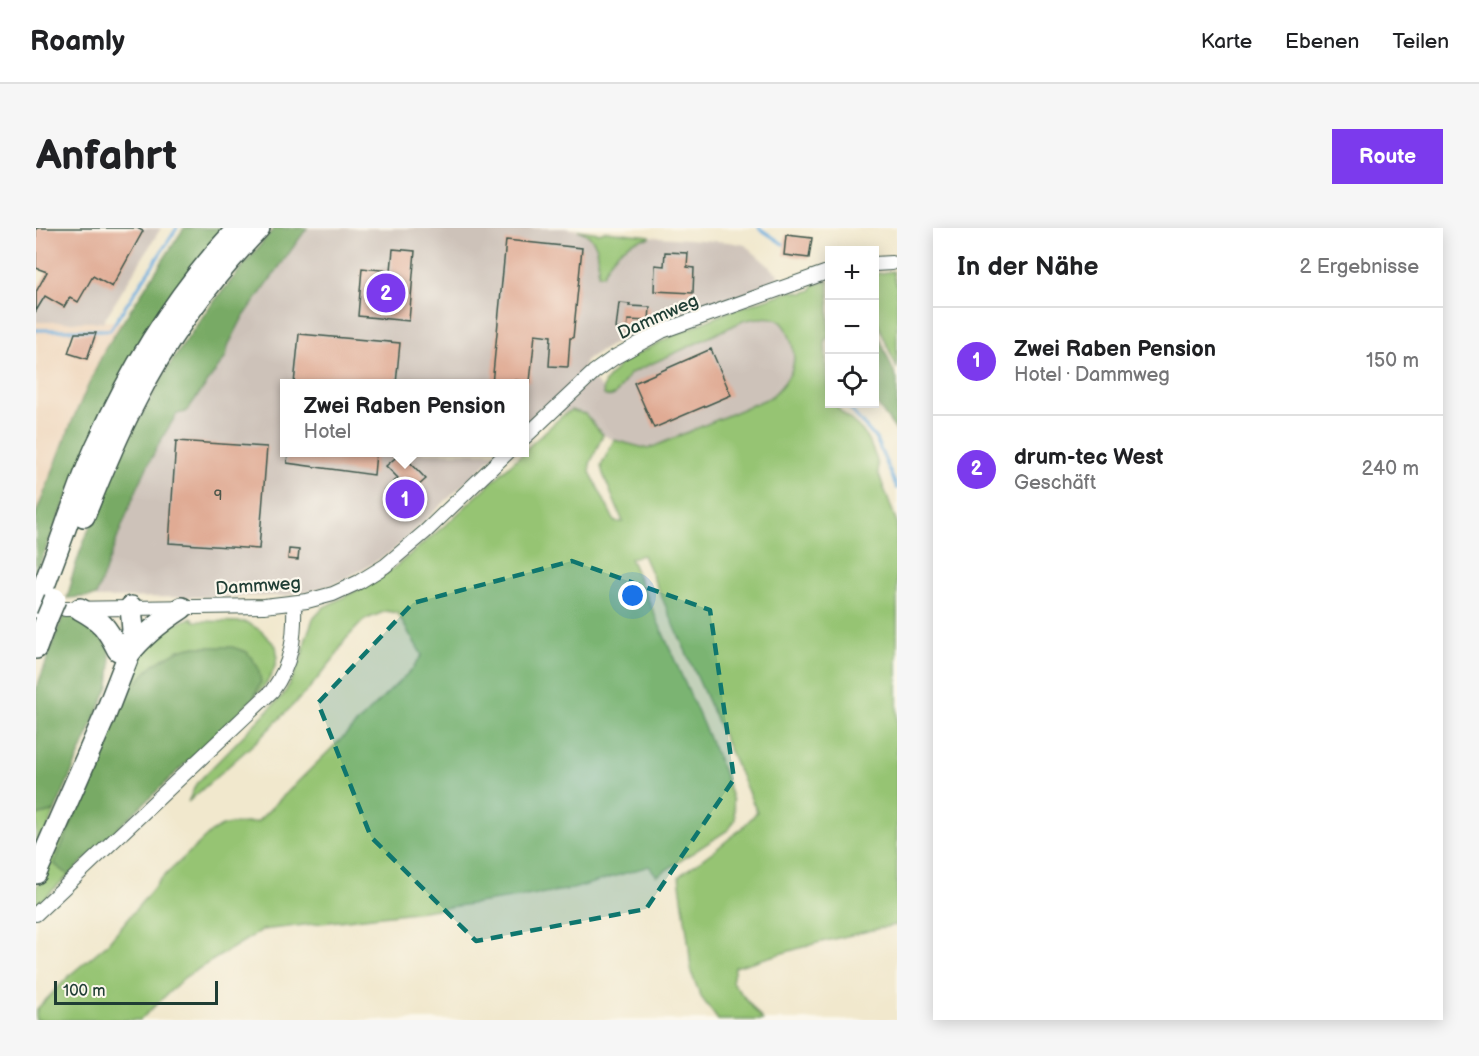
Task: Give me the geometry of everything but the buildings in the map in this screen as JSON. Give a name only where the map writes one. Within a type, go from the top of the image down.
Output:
[{"type":"highway","points":[[54,607],[81,483],[99,440],[130,377],[149,346],[184,293],[238,228]]},
{"type":"highway","points":[[36,648],[54,607],[91,498],[136,398],[177,328],[197,300],[234,254],[259,228]]},
{"type":"highway","points":[[54,607],[91,615],[105,627],[123,652]]},
{"type":"highway","points":[[36,873],[104,718],[118,678],[123,652],[123,622],[131,607]]},
{"type":"highway","points":[[123,652],[182,608]]},
{"type":"street","points":[[879,264],[892,263]]},
{"type":"street","name":"Dammweg","points":[[529,433],[594,372],[615,357],[662,332],[825,273]]},
{"type":"street","name":"Dammweg","points":[[54,607],[241,607],[294,604],[320,598],[345,589],[385,566],[425,532],[504,457]]},
{"type":"street","points":[[36,914],[272,692],[287,663],[293,643],[294,604]]},
{"type":"highlighted area","points":[[572,561],[710,610],[734,779],[646,909],[476,941],[371,837],[318,703],[413,603]]},
{"type":"shaded area","points":[[72,228],[161,228],[103,322],[36,322],[36,292]]},
{"type":"shaded area","points":[[307,228],[565,228],[745,245],[778,274],[776,281],[733,301],[675,317],[635,339],[622,339],[585,360],[584,371],[603,389],[604,395],[617,393],[628,374],[745,320],[764,317],[777,319],[786,328],[795,357],[793,371],[784,385],[771,397],[648,449],[603,435],[585,414],[571,410],[561,413],[551,402],[529,422],[529,379],[280,379],[280,457],[493,457],[391,552],[332,585],[284,596],[95,598],[127,512],[162,436],[177,414],[186,412],[226,357],[228,346],[242,319]]},
{"type":"shaded area","points":[[123,321],[105,349],[73,419],[36,514],[36,322]]},
{"type":"green space","points":[[184,228],[223,228],[214,239],[75,479],[36,573],[36,514],[73,419],[105,349]]},
{"type":"green space","points":[[274,228],[307,228],[242,319],[228,346],[226,357],[186,412],[177,414],[164,435],[131,502],[96,596],[67,598],[80,552],[108,480],[172,361],[208,309]]},
{"type":"green space","points":[[578,230],[650,236],[650,238],[635,241],[621,249],[610,261],[603,275],[598,274],[598,253],[594,242],[591,237]]},
{"type":"green space","points":[[893,271],[897,288],[897,369],[879,326],[879,273]]},
{"type":"green space","points":[[825,282],[825,408],[838,408],[863,432],[876,457],[878,472],[897,523],[897,926],[817,943],[735,967],[732,982],[763,1020],[718,1020],[701,997],[691,972],[679,876],[719,847],[757,812],[643,555],[630,558],[723,770],[733,801],[735,820],[728,830],[657,876],[649,866],[573,889],[423,911],[262,930],[185,977],[140,1020],[36,1020],[38,1008],[71,974],[106,945],[161,879],[211,832],[224,825],[257,822],[413,668],[422,655],[397,613],[386,611],[364,620],[345,640],[335,657],[309,689],[259,739],[188,802],[196,784],[284,694],[301,660],[313,619],[324,607],[373,582],[395,567],[450,521],[519,457],[529,457],[529,446],[571,410],[585,414],[603,435],[590,464],[590,472],[615,522],[623,522],[601,466],[614,440],[648,449],[771,397],[789,376],[794,354],[789,335],[780,321],[770,318],[745,320],[633,372],[617,393],[609,397],[604,395],[605,382],[619,365],[676,334],[730,311],[791,291],[803,293],[812,290],[813,285]]},
{"type":"green space","points":[[879,337],[897,380],[897,432],[879,407]]},
{"type":"green space","points":[[70,615],[86,620],[109,647],[111,664],[109,686],[55,811],[36,816],[36,690],[62,618]]},
{"type":"green space","points":[[193,618],[194,621],[246,622],[260,630],[276,646],[276,661],[271,675],[253,699],[261,682],[132,687],[117,716],[54,864],[69,875],[36,906],[36,888],[133,668],[158,636],[174,624]]},
{"type":"green space","points":[[190,647],[232,647],[247,652],[258,667],[261,682],[253,699],[69,875],[54,864],[117,716],[132,687],[154,664],[179,650]]},
{"type":"green space","points":[[55,811],[36,857],[36,816]]},
{"type":"waterway","points":[[36,330],[110,330],[177,228]]},
{"type":"waterway","points":[[759,228],[783,244]]},
{"type":"waterway","points":[[849,408],[876,439],[897,488]]},
{"type":"place","name":"drum-tec West","points":[[386,293]]},
{"type":"place","name":"Zwei Raben Pension","points":[[405,499]]}]
